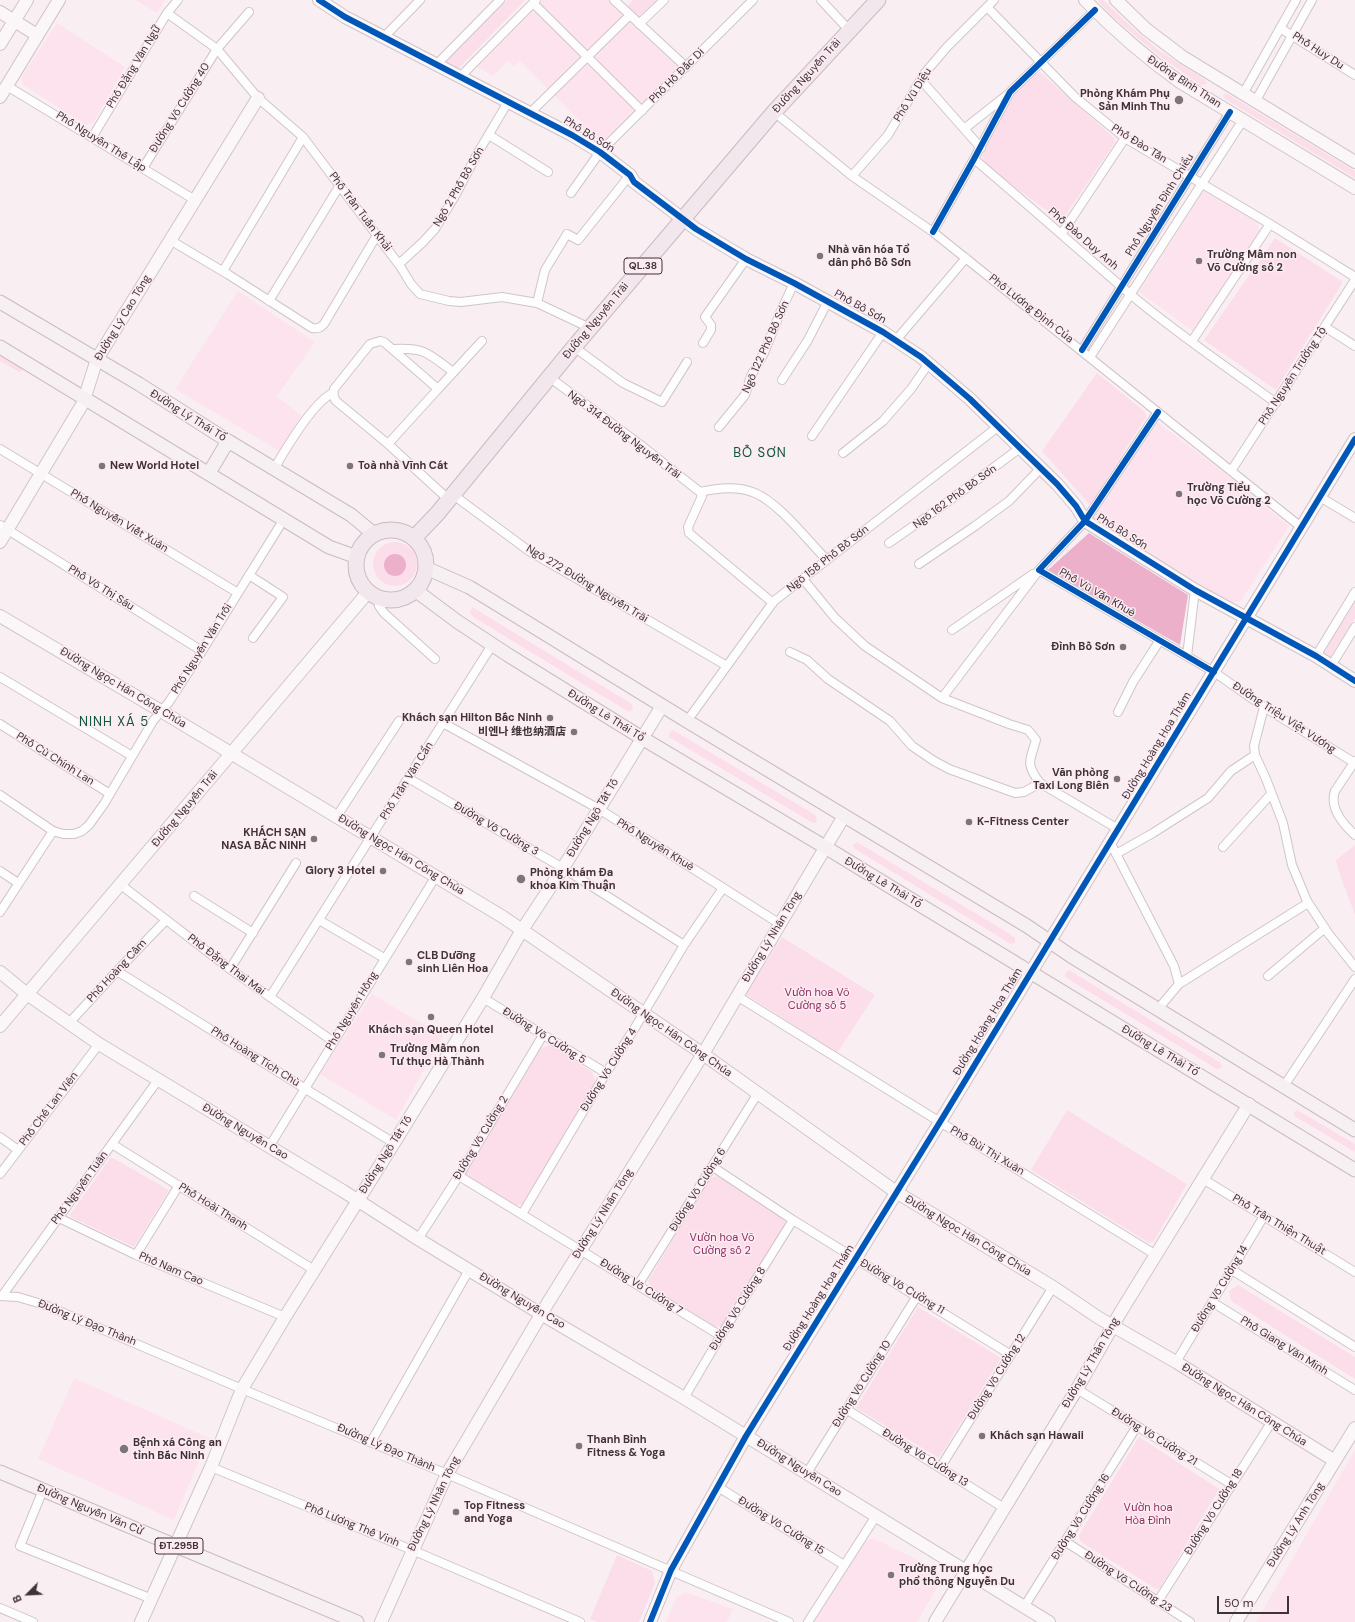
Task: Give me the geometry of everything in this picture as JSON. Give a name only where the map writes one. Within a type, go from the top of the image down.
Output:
[{"type":"highway","name":"Đường Nguyễn Trãi","points":[[414,538],[774,112],[878,0]]},
{"type":"highway","points":[[382,530],[395,530],[406,533],[414,538],[423,551],[426,568],[422,580],[415,590],[406,596],[389,600],[373,594],[362,584],[358,576],[356,566],[357,557],[362,546],[374,534],[382,530]]},
{"type":"main road","name":"Đường Lý Thái Tổ","points":[[0,302],[354,517],[374,534]]},
{"type":"main road","points":[[0,347],[329,547],[357,557]]},
{"type":"main road","points":[[209,473],[228,441]]},
{"type":"main road","points":[[426,568],[474,590],[662,706],[1027,926],[1049,942],[1355,1130]]},
{"type":"main road","name":"Đường Lê Thái Tổ","points":[[415,590],[492,645],[642,738],[825,847],[1355,1170]]},
{"type":"main road","name":"Đường Nguyễn Văn Cừ","points":[[0,1472],[357,1622]]},
{"type":"street","points":[[0,44],[27,0]]},
{"type":"street","points":[[0,97],[59,0]]},
{"type":"street","name":"Phố Đặng Văn Ngữ","points":[[93,136],[167,13],[178,0]]},
{"type":"street","points":[[384,37],[420,0]]},
{"type":"street","points":[[436,65],[500,0]]},
{"type":"street","points":[[640,24],[664,0]]},
{"type":"street","name":"Phố Hồ Đắc Di","points":[[571,192],[600,152],[753,0]]},
{"type":"street","points":[[821,0],[849,30]]},
{"type":"street","name":"Phố Vũ Diệu","points":[[852,176],[888,135],[921,80],[937,58],[994,0]]},
{"type":"street","name":"Đường Bình Than","points":[[1085,0],[1110,27],[1153,63],[1355,188]]},
{"type":"street","name":"Đường Bình Than","points":[[1116,0],[1158,39],[1255,102],[1355,162]]},
{"type":"street","points":[[1243,94],[1296,0]]},
{"type":"street","points":[[1255,102],[1312,0]]},
{"type":"street","points":[[460,76],[535,1],[642,111]]},
{"type":"street","name":"Phố Bồ Sơn","points":[[328,2],[344,17],[508,102],[531,112],[572,135],[600,152],[630,175],[634,182],[683,220],[746,259],[828,301],[896,340],[929,363],[999,426],[1057,484],[1076,506],[1085,521],[1195,590],[1316,656],[1355,681]]},
{"type":"street","points":[[619,2],[630,15],[686,67]]},
{"type":"street","name":"Phố Đào Tấn","points":[[987,7],[1075,98],[1125,138],[1191,176],[1355,277]]},
{"type":"street","points":[[964,129],[1010,92],[1095,10]]},
{"type":"street","points":[[0,12],[37,35]]},
{"type":"street","name":"Đường Võ Cường 40","points":[[143,168],[217,49],[249,12]]},
{"type":"street","name":"Phố Trần Tuấn Khải","points":[[167,13],[217,49],[258,98],[303,137],[399,264],[411,284],[420,294],[431,298],[461,302],[502,297],[537,303],[590,328]]},
{"type":"street","points":[[531,112],[630,15]]},
{"type":"street","name":"Phố Huy Du","points":[[1280,28],[1354,74]]},
{"type":"street","points":[[921,80],[981,148]]},
{"type":"street","points":[[1209,99],[1220,80]]},
{"type":"street","name":"Phố Nguyễn Thế Lập","points":[[7,86],[93,136],[195,200]]},
{"type":"street","points":[[933,232],[981,148],[1010,92]]},
{"type":"street","name":"Đường Lý Cao Tông","points":[[0,542],[4,527],[40,473],[83,403],[97,360],[258,98]]},
{"type":"street","name":"Ngõ 2 Phố Bồ Sơn","points":[[399,264],[423,242],[434,229],[455,196],[508,102]]},
{"type":"street","name":"Phố Lương Định Của","points":[[774,112],[852,176],[933,232],[966,258],[1301,528]]},
{"type":"street","name":"Phố Nguyễn Đình Chiểu","points":[[1082,350],[1230,112]]},
{"type":"street","name":"Phố Nguyễn Đình Chiểu","points":[[1090,357],[1243,120]]},
{"type":"street","points":[[489,135],[548,172]]},
{"type":"street","points":[[223,271],[303,137]]},
{"type":"street","points":[[1062,233],[1125,138]]},
{"type":"street","name":"Phố Đào Duy Anh","points":[[974,159],[1062,233],[1131,294],[1276,403]]},
{"type":"street","points":[[537,303],[545,270],[566,234],[578,240],[630,175]]},
{"type":"street","points":[[270,300],[340,185]]},
{"type":"street","points":[[1192,341],[1270,224]]},
{"type":"street","points":[[1158,228],[1169,235]]},
{"type":"street","points":[[170,240],[270,300],[312,328],[319,328],[322,327],[377,235]]},
{"type":"street","points":[[896,340],[966,258]]},
{"type":"street","points":[[703,343],[711,330],[711,326],[705,317],[746,259]]},
{"type":"street","name":"Phố Nguyễn Trường Tộ","points":[[1231,471],[1355,280]]},
{"type":"street","name":"Ngõ 122 Phố Bồ Sơn","points":[[719,427],[745,396],[751,376],[764,352],[794,283]]},
{"type":"street","points":[[782,380],[808,340],[828,301]]},
{"type":"street","points":[[1325,327],[1355,346]]},
{"type":"street","points":[[812,436],[883,332]]},
{"type":"street","points":[[274,469],[311,414],[323,399],[333,393],[334,389],[370,344],[380,341],[384,342],[438,389]]},
{"type":"street","points":[[388,444],[482,341]]},
{"type":"street","points":[[574,347],[622,383],[662,402],[687,362]]},
{"type":"street","points":[[393,349],[410,348],[420,350],[430,355],[453,372]]},
{"type":"street","points":[[843,453],[883,421],[911,389],[929,363]]},
{"type":"street","name":"Ngõ 314 Đường Nguyễn Trãi","points":[[549,377],[638,443],[700,492]]},
{"type":"street","name":"Ngõ 272 Đường Nguyễn Trãi","points":[[333,393],[336,401],[450,497],[529,552],[727,666]]},
{"type":"street","name":"Phố Vũ Văn Khuê","points":[[1158,412],[1085,521],[1039,570],[1214,672]]},
{"type":"street","name":"Ngõ 158 Phố Bồ Sơn","points":[[687,721],[773,603],[999,426]]},
{"type":"street","name":"Đường Hoàng Hoa Thám","points":[[650,1622],[671,1570],[746,1436],[940,1122],[1355,439]]},
{"type":"street","name":"Ngõ 162 Phố Bồ Sơn","points":[[889,543],[1020,448]]},
{"type":"street","name":"Phố Nguyễn Viết Xuân","points":[[0,449],[238,593]]},
{"type":"street","points":[[919,564],[975,526],[1008,501],[1040,468]]},
{"type":"street","points":[[773,603],[689,533],[688,526],[702,496],[700,492],[715,489],[730,489],[755,493],[777,509],[826,560]]},
{"type":"street","points":[[1320,497],[1355,518]]},
{"type":"street","name":"Phố Nguyễn Văn Trỗi","points":[[53,831],[68,834],[85,829],[110,794],[152,721],[169,702],[202,651],[284,519]]},
{"type":"street","name":"Phố Võ Thị Sáu","points":[[4,527],[202,651]]},
{"type":"street","points":[[952,630],[1039,570]]},
{"type":"street","points":[[942,698],[1039,570]]},
{"type":"street","points":[[249,575],[283,597],[253,638]]},
{"type":"street","points":[[803,579],[835,618],[865,646],[942,698],[1028,730],[1032,733],[1036,740],[1031,753],[1030,762],[1033,772],[1040,783],[1118,829]]},
{"type":"street","points":[[1187,656],[1195,590]]},
{"type":"street","points":[[1316,656],[1355,592]]},
{"type":"street","points":[[373,594],[384,613],[435,659]]},
{"type":"street","name":"Đường Nguyễn Trãi","points":[[0,1026],[232,754],[373,594]]},
{"type":"street","name":"Đường Ngọc Hân Công Chúa","points":[[0,616],[372,837],[522,930],[703,1054],[896,1192],[1053,1287],[1113,1326],[1176,1362],[1335,1461]]},
{"type":"street","points":[[1332,666],[1355,627]]},
{"type":"street","points":[[1118,712],[1133,682],[1160,640]]},
{"type":"street","name":"Phố Trần Văn Cẩn","points":[[270,997],[492,645]]},
{"type":"street","points":[[790,652],[807,660],[828,679],[890,721],[912,746],[949,769],[1015,793],[1024,792],[1040,783]]},
{"type":"street","name":"Đường Triệu Việt Vương","points":[[1214,672],[1264,706],[1355,762]]},
{"type":"street","points":[[0,677],[132,756]]},
{"type":"street","name":"Đường Ngô Tất Tố","points":[[141,1622],[176,1546],[242,1389],[284,1317],[394,1143],[483,998],[522,930],[563,868],[662,706]]},
{"type":"street","points":[[1264,706],[1254,746],[1255,755],[1283,823],[1292,865],[1308,904],[1355,967]]},
{"type":"street","points":[[337,816],[399,721]]},
{"type":"street","name":"Phố Nguyễn Khuê","points":[[443,723],[599,809],[780,924]]},
{"type":"street","name":"Phố Cù Chính Lan","points":[[0,724],[110,794]]},
{"type":"street","points":[[1116,854],[1153,833],[1208,798],[1230,771],[1255,755]]},
{"type":"street","points":[[1355,762],[1333,796],[1342,821],[1355,835]]},
{"type":"street","name":"Đường Võ Cường 3","points":[[408,778],[563,868],[684,945]]},
{"type":"street","points":[[1223,847],[1271,794]]},
{"type":"street","points":[[0,795],[53,831],[0,912]]},
{"type":"street","name":"Đường Lý Nhân Tông","points":[[381,1622],[447,1474],[581,1249],[703,1054],[844,816]]},
{"type":"street","points":[[1110,842],[1174,966],[1179,984]]},
{"type":"street","points":[[230,969],[296,863]]},
{"type":"street","points":[[0,871],[18,883]]},
{"type":"street","name":"Phố Nguyên Hồng","points":[[269,1147],[384,958],[436,876]]},
{"type":"street","name":"Phố Đặng Thai Mai","points":[[121,885],[230,969],[334,1042]]},
{"type":"street","name":"Đường Võ Cường 4","points":[[522,1214],[684,945],[723,888]]},
{"type":"street","points":[[194,896],[252,933]]},
{"type":"street","points":[[1158,1009],[1179,984],[1308,904]]},
{"type":"street","name":"Phố Hoàng Cầm","points":[[68,1023],[166,920]]},
{"type":"street","points":[[319,920],[384,958]]},
{"type":"street","points":[[1268,976],[1325,928]]},
{"type":"street","name":"Phố Hoàng Tích Chù","points":[[117,970],[394,1143]]},
{"type":"street","name":"Đường Nguyễn Cao","points":[[0,972],[27,994],[99,1044],[357,1200],[469,1270],[807,1473],[1024,1607],[1036,1619],[1049,1622]]},
{"type":"street","points":[[1284,1086],[1355,979]]},
{"type":"street","name":"Phố Bùi Thị Xuân","points":[[737,996],[1156,1255]]},
{"type":"street","name":"Đường Võ Cường 5","points":[[483,998],[606,1073]]},
{"type":"street","name":"Đường Võ Cường 2","points":[[418,1239],[459,1176],[543,1035]]},
{"type":"street","name":"Phố Chế Lan Viên","points":[[0,1174],[99,1044]]},
{"type":"street","name":"Phố Nguyễn Tuân","points":[[1,1296],[158,1080]]},
{"type":"street","name":"Đường Võ Cường 6","points":[[638,1286],[758,1093]]},
{"type":"street","name":"Đường Lý Thần Tông","points":[[935,1622],[1248,1104]]},
{"type":"street","points":[[0,1137],[18,1150]]},
{"type":"street","name":"Phố Hoài Thanh","points":[[112,1144],[314,1270]]},
{"type":"street","name":"Đường Võ Cường 11","points":[[713,1167],[794,1220],[1011,1355]]},
{"type":"street","name":"Đường Võ Cường 7","points":[[459,1176],[581,1249],[638,1286],[721,1336]]},
{"type":"street","name":"Phố Trần Thiện Thuật","points":[[1203,1179],[1355,1272]]},
{"type":"street","points":[[136,1255],[179,1185]]},
{"type":"street","name":"Đường Võ Cường 14","points":[[1176,1362],[1264,1216]]},
{"type":"street","name":"Phố Nam Cao","points":[[59,1218],[136,1255],[284,1317]]},
{"type":"street","name":"Đường Võ Cường 8","points":[[684,1398],[794,1220]]},
{"type":"street","points":[[371,1442],[469,1270]]},
{"type":"street","points":[[1232,1270],[1355,1347]]},
{"type":"street","name":"Đường Võ Cường 12","points":[[940,1468],[1053,1287]]},
{"type":"street","name":"Đường Lý Đạo Thành","points":[[1,1296],[18,1297],[45,1304],[242,1389],[447,1474],[789,1622]]},
{"type":"street","name":"Đường Võ Cường 10","points":[[807,1473],[917,1296]]},
{"type":"street","name":"Phố Giang Văn Minh","points":[[1212,1302],[1355,1390]]},
{"type":"street","name":"Đường Võ Cường 21","points":[[1077,1388],[1231,1484]]},
{"type":"street","name":"Đường Võ Cường 13","points":[[846,1409],[1004,1508]]},
{"type":"street","name":"Đường Võ Cường 18","points":[[1158,1601],[1271,1422]]},
{"type":"street","name":"Đường Võ Cường 16","points":[[1024,1607],[1066,1542],[1137,1426]]},
{"type":"street","name":"Đường Lý Anh Tông","points":[[1236,1622],[1355,1428]]},
{"type":"street","name":"Phố Lương Thế Vinh","points":[[210,1467],[412,1550],[580,1622]]},
{"type":"street","name":"Đường Võ Cường 15","points":[[718,1487],[844,1566]]},
{"type":"street","points":[[42,1490],[20,1546],[152,1599]]},
{"type":"street","points":[[808,1622],[876,1516]]},
{"type":"street","name":"Đường Võ Cường 23","points":[[1066,1542],[1190,1622]]},
{"type":"street","points":[[0,1608],[31,1622]]},
{"type":"shaded area","points":[[136,0],[165,0],[157,13]]},
{"type":"shaded area","points":[[543,0],[609,0],[680,68],[600,148],[580,132],[584,125],[520,61],[514,66],[508,61],[493,76],[478,67]]},
{"type":"shaded area","points":[[57,23],[125,67],[93,123],[86,125],[23,85],[21,78]]},
{"type":"shaded area","name":"Trường Mầm non Võ Cường số 2","points":[[1204,190],[1256,220],[1260,231],[1193,331],[1139,292]]},
{"type":"shaded area","points":[[238,291],[315,342],[277,396],[302,416],[281,452],[175,389]]},
{"type":"shaded area","name":"Trường Tiểu học Võ Cường 2","points":[[1157,422],[1225,473],[1289,526],[1241,601],[1231,603],[1095,523],[1093,514]]},
{"type":"shaded area","points":[[1089,533],[1188,595],[1180,645],[1048,570]]},
{"type":"shaded area","points":[[391,554],[399,554],[406,561],[406,569],[399,576],[391,576],[384,569],[384,561]]},
{"type":"shaded area","name":"Trường Mầm non Tư thục Hà Thành","points":[[372,994],[443,1036],[396,1120],[320,1074]]},
{"type":"shaded area","name":"Bệnh xá Công an tỉnh Bắc Ninh","points":[[74,1378],[209,1438],[174,1520],[38,1459]]},
{"type":"shaded area","points":[[1355,1450],[1355,1622],[1256,1622]]},
{"type":"shaded area","name":"Trường Trung học phổ thông Nguyễn Du","points":[[873,1538],[936,1569],[941,1581],[917,1622],[814,1622],[864,1542]]},
{"type":"shaded area","points":[[685,1592],[733,1609],[727,1622],[666,1622],[676,1598]]},
{"type":"green space","points":[[507,0],[525,0],[456,71],[444,63]]},
{"type":"green space","points":[[633,0],[656,0],[638,18],[627,6]]},
{"type":"green space","points":[[1097,0],[1103,0],[1160,51],[1205,80],[1207,84],[1201,85],[1158,55],[1114,18]]},
{"type":"green space","points":[[1040,72],[1114,138],[1115,142],[1063,219],[1058,219],[984,164],[982,155],[998,120],[1013,95],[1030,77]]},
{"type":"green space","points":[[1226,93],[1355,171],[1355,178],[1225,99],[1223,95]]},
{"type":"green space","points":[[1275,238],[1343,282],[1276,390],[1204,340]]},
{"type":"green space","points":[[0,352],[24,369],[19,372],[0,361]]},
{"type":"green space","points":[[1097,373],[1144,411],[1146,417],[1089,504],[1042,451]]},
{"type":"green space","points":[[391,542],[399,542],[411,548],[417,560],[417,568],[411,580],[399,586],[391,586],[379,580],[373,568],[373,560],[379,548]]},
{"type":"green space","points":[[1355,600],[1355,618],[1329,659],[1321,655]]},
{"type":"green space","points":[[472,607],[632,704],[633,709],[629,712],[475,618],[470,613]]},
{"type":"green space","points":[[673,730],[812,813],[816,816],[817,822],[811,822],[669,737],[669,734]]},
{"type":"green space","points":[[857,842],[1010,934],[1015,938],[1015,943],[1011,944],[855,849],[853,845]]},
{"type":"green space","points":[[1355,845],[1355,915],[1336,860]]},
{"type":"green space","name":"Vườn hoa Võ Cường số 5","points":[[782,937],[875,995],[837,1053],[747,995],[747,992]]},
{"type":"green space","points":[[1069,970],[1219,1062],[1222,1066],[1217,1069],[1073,982],[1065,976],[1066,972]]},
{"type":"green space","points":[[550,1044],[592,1072],[596,1083],[523,1204],[514,1206],[466,1176],[466,1168],[540,1049]]},
{"type":"green space","points":[[1067,1110],[1187,1184],[1154,1241],[1149,1243],[1031,1170]]},
{"type":"green space","points":[[1297,1110],[1355,1144],[1355,1152],[1294,1116],[1294,1112]]},
{"type":"green space","points":[[111,1157],[169,1190],[134,1247],[69,1216]]},
{"type":"green space","name":"Vườn hoa Võ Cường số 2","points":[[718,1176],[783,1217],[786,1226],[724,1325],[715,1327],[651,1288],[648,1281],[710,1178]]},
{"type":"green space","points":[[1238,1285],[1355,1357],[1355,1379],[1231,1301],[1229,1291]]},
{"type":"green space","points":[[918,1307],[1001,1358],[939,1458],[856,1408]]},
{"type":"green space","name":"Vườn hoa Hòa Đình","points":[[1139,1437],[1219,1489],[1160,1588],[1156,1589],[1081,1542],[1079,1535]]},
{"type":"green space","points":[[617,1555],[652,1571],[655,1583],[639,1622],[597,1622],[590,1619]]},
{"type":"cycle path","points":[[319,0],[345,17],[572,135],[600,152],[630,175],[634,182],[696,229],[746,259],[794,283],[883,332],[921,357],[970,399],[1057,484],[1076,506],[1085,521],[1195,590],[1316,656],[1355,681]]},
{"type":"cycle path","points":[[933,232],[1010,92],[1095,10]]},
{"type":"cycle path","points":[[1082,350],[1230,112]]},
{"type":"cycle path","points":[[1158,412],[1085,521],[1039,570],[1214,672]]},
{"type":"cycle path","points":[[650,1622],[671,1570],[746,1436],[940,1122],[1355,439]]},
{"type":"place","name":"Phòng Khám Phụ Sản Minh Thu","points":[[1179,100]]},
{"type":"place","name":"Nhà văn hóa Tổ dân phố Bồ Sơn","points":[[820,256]]},
{"type":"place","name":"Trường Mầm non Võ Cường số 2","points":[[1199,261]]},
{"type":"place","name":"New World Hotel","points":[[102,466]]},
{"type":"place","name":"Toà nhà Vĩnh Cát","points":[[350,466]]},
{"type":"place","name":"Trường Tiểu học Võ Cường 2","points":[[1179,494]]},
{"type":"place","name":"Đình Bồ Sơn","points":[[1123,647]]},
{"type":"place","name":"Khách sạn Hilton Bắc Ninh","points":[[550,718]]},
{"type":"place","name":"비엔나 维也纳酒店","points":[[574,732]]},
{"type":"place","name":"Văn phòng Taxi Long Biên","points":[[1117,779]]},
{"type":"place","name":"K-Fitness Center","points":[[969,822]]},
{"type":"place","name":"KHÁCH SẠN NASA BẮC NINH","points":[[314,839]]},
{"type":"place","name":"Glory 3 Hotel","points":[[383,871]]},
{"type":"place","name":"Phòng khám Đa khoa Kim Thuận","points":[[521,879]]},
{"type":"place","name":"CLB Dưỡng sinh Liên Hoa","points":[[409,962]]},
{"type":"place","name":"Khách sạn Queen Hotel","points":[[431,1017]]},
{"type":"place","name":"Trường Mầm non Tư thục Hà Thành","points":[[382,1055]]},
{"type":"place","name":"Khách sạn Hawaii","points":[[982,1436]]},
{"type":"place","name":"Thanh Bình Fitness & Yoga","points":[[579,1446]]},
{"type":"place","name":"Bệnh xá Công an tỉnh Bắc Ninh","points":[[124,1449]]},
{"type":"place","name":"Top Fitness and Yoga","points":[[456,1512]]},
{"type":"place","name":"Trường Trung học phổ thông Nguyễn Du","points":[[891,1575]]},
{"type":"district","name":"BỒ SƠN","points":[[760,454]]},
{"type":"district","name":"NINH XÁ 5","points":[[114,723]]}]
